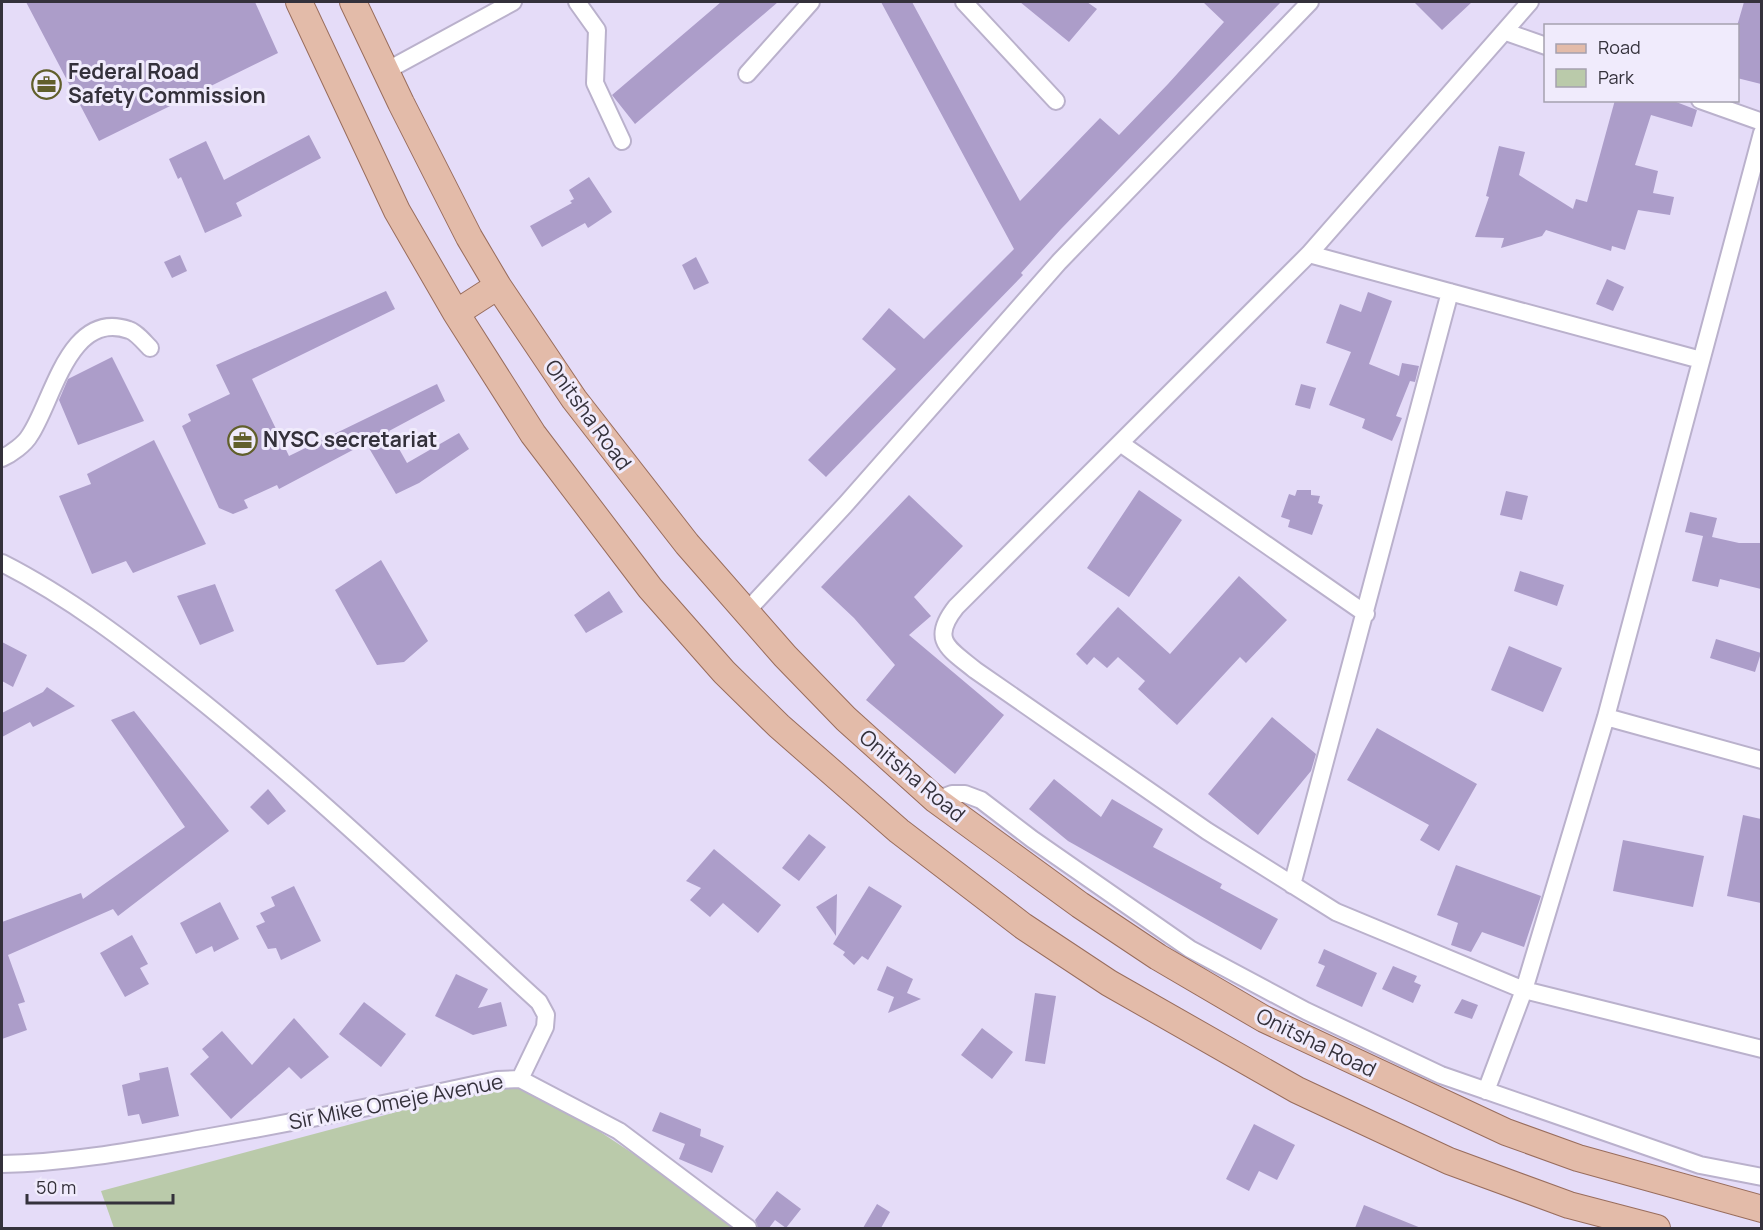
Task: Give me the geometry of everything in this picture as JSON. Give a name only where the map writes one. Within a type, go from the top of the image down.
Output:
[{"type":"main road","points":[[299,2],[397,211],[456,312],[533,434],[650,588],[724,672],[779,726],[899,831],[1004,912],[1108,983],[1297,1090],[1449,1161],[1509,1185],[1569,1205],[1657,1228]]},
{"type":"main road","name":"Onitsha Road","points":[[353,2],[444,189],[498,286],[573,399],[687,544],[785,656],[846,719],[936,800],[1080,905],[1158,957],[1263,1019],[1506,1132],[1578,1158],[1761,1209]]},
{"type":"main road","points":[[456,312],[498,286]]},
{"type":"street","points":[[386,72],[513,2]]},
{"type":"street","points":[[577,2],[597,30],[595,83],[622,141]]},
{"type":"street","points":[[747,74],[811,2]]},
{"type":"street","points":[[964,2],[1056,101]]},
{"type":"street","points":[[746,612],[845,506],[1059,262],[1310,2]]},
{"type":"street","points":[[1530,2],[1309,254],[956,607],[943,623],[943,636],[951,651],[975,670],[1207,831],[1336,912],[1524,990],[1761,1049]]},
{"type":"street","points":[[1506,32],[1544,46]]},
{"type":"street","points":[[1706,102],[1761,122]]},
{"type":"street","points":[[1486,1091],[1524,990],[1606,717],[1761,133]]},
{"type":"street","points":[[1309,254],[1701,360]]},
{"type":"street","points":[[1292,885],[1450,292]]},
{"type":"street","points":[[2,458],[29,437],[62,367],[73,349],[90,334],[110,327],[130,330],[150,348]]},
{"type":"street","points":[[1120,443],[1366,614]]},
{"type":"street","points":[[2,563],[80,610],[148,658],[237,729],[539,1002],[546,1015],[545,1027],[520,1079]]},
{"type":"street","points":[[1606,717],[1761,760]]},
{"type":"street","points":[[936,800],[952,794],[981,800],[1032,839],[1190,949],[1305,1011],[1442,1075],[1700,1165],[1761,1177]]},
{"type":"street","name":"Sir Mike Omeje Avenue","points":[[2,1164],[25,1164],[155,1147],[320,1118],[497,1080],[520,1079],[619,1131],[748,1228]]},
{"type":"green space","points":[[520,1079],[746,1228],[114,1228],[101,1191]]},
{"type":"building","points":[[26,2],[255,2],[278,53],[99,141]]},
{"type":"building","points":[[721,2],[778,2],[635,124],[612,95]]},
{"type":"building","points":[[881,2],[912,2],[1020,201],[1100,118],[1119,135],[1168,84],[1224,22],[1203,2],[1281,2],[1061,229],[1021,273],[1023,275],[826,477],[808,460],[896,369],[862,339],[889,308],[924,339],[1014,249]]},
{"type":"building","points":[[1020,2],[1087,2],[1097,9],[1069,42]]},
{"type":"building","points":[[1414,2],[1472,2],[1442,30]]},
{"type":"building","points":[[1744,2],[1761,2],[1761,84],[1739,78],[1738,24]]},
{"type":"building","points":[[1614,102],[1676,102],[1697,110],[1692,127],[1651,115],[1635,165],[1658,171],[1653,193],[1674,197],[1670,215],[1638,210],[1625,250],[1612,246],[1611,251],[1546,230],[1542,236],[1501,248],[1504,238],[1475,237],[1489,197],[1486,196],[1499,146],[1525,152],[1519,175],[1573,209],[1576,199],[1587,202]]},
{"type":"building","points":[[309,135],[321,158],[236,203],[242,216],[205,233],[181,177],[178,179],[169,159],[206,141],[224,180]]},
{"type":"building","points":[[589,177],[612,212],[588,228],[585,223],[542,247],[530,226],[572,203],[570,201],[574,199],[569,190]]},
{"type":"building","points":[[180,255],[187,271],[172,278],[164,262]]},
{"type":"building","points":[[696,257],[709,283],[694,290],[682,265]]},
{"type":"building","points":[[1607,279],[1624,287],[1613,311],[1596,304]]},
{"type":"building","points":[[386,291],[395,309],[252,379],[289,456],[437,384],[445,401],[389,431],[407,463],[459,433],[469,449],[419,483],[396,494],[366,443],[279,489],[277,485],[244,500],[248,508],[233,514],[219,508],[182,426],[191,421],[188,414],[230,394],[216,365]]},
{"type":"building","points":[[1368,292],[1392,301],[1369,364],[1399,376],[1402,363],[1419,366],[1415,382],[1410,381],[1396,416],[1402,418],[1392,441],[1362,428],[1365,419],[1329,405],[1351,352],[1326,343],[1340,304],[1361,312]]},
{"type":"building","points":[[112,357],[144,421],[78,445],[59,400],[68,379]]},
{"type":"building","points":[[1301,384],[1316,388],[1310,409],[1295,405]]},
{"type":"building","points":[[154,440],[206,544],[133,573],[126,561],[92,574],[59,496],[91,484],[87,474]]},
{"type":"building","points":[[1139,490],[1182,520],[1129,597],[1087,568]]},
{"type":"building","points":[[1297,490],[1311,490],[1311,495],[1320,496],[1318,503],[1323,505],[1312,535],[1288,527],[1290,520],[1281,517],[1289,494],[1295,496]]},
{"type":"building","points":[[1506,491],[1528,496],[1522,520],[1500,515]]},
{"type":"building","points":[[909,495],[963,546],[914,597],[931,616],[909,635],[1004,715],[955,774],[866,700],[895,665],[854,618],[821,587]]},
{"type":"building","points":[[1690,512],[1717,518],[1712,537],[1739,543],[1761,543],[1761,589],[1720,579],[1718,587],[1692,581],[1703,536],[1685,532]]},
{"type":"building","points":[[381,560],[428,641],[404,662],[377,665],[335,590]]},
{"type":"building","points":[[1520,571],[1564,585],[1557,606],[1514,591]]},
{"type":"building","points":[[1239,576],[1287,620],[1246,663],[1240,657],[1177,725],[1138,689],[1145,681],[1118,657],[1107,668],[1094,657],[1087,665],[1076,654],[1118,607],[1170,654]]},
{"type":"building","points":[[215,584],[234,631],[200,645],[177,596]]},
{"type":"building","points":[[609,591],[623,612],[586,633],[574,615]]},
{"type":"building","points":[[1716,639],[1761,653],[1755,672],[1710,658]]},
{"type":"building","points":[[2,642],[27,655],[13,687],[2,681]]},
{"type":"building","points":[[1509,646],[1562,668],[1543,712],[1491,690]]},
{"type":"building","points":[[47,687],[75,706],[33,727],[30,722],[2,737],[2,713],[43,692]]},
{"type":"building","points":[[134,711],[229,831],[118,916],[113,909],[8,955],[25,1002],[18,1004],[27,1030],[2,1039],[2,922],[81,893],[83,899],[185,827],[111,720]]},
{"type":"building","points":[[1272,717],[1316,754],[1311,771],[1258,835],[1208,794]]},
{"type":"building","points":[[1377,728],[1477,784],[1439,851],[1420,840],[1429,825],[1347,780]]},
{"type":"building","points":[[1054,779],[1101,817],[1112,799],[1163,829],[1153,847],[1222,884],[1220,888],[1278,919],[1261,950],[1068,841],[1029,809]]},
{"type":"building","points":[[268,789],[286,811],[268,825],[250,807]]},
{"type":"building","points":[[1743,815],[1761,819],[1761,903],[1727,896]]},
{"type":"building","points":[[809,834],[826,847],[799,881],[782,868]]},
{"type":"building","points":[[1623,840],[1704,856],[1693,907],[1613,891]]},
{"type":"building","points":[[714,849],[781,905],[758,933],[723,903],[710,917],[690,900],[701,888],[686,881]]},
{"type":"building","points":[[1456,865],[1541,896],[1524,947],[1482,932],[1471,952],[1451,945],[1458,923],[1437,915]]},
{"type":"building","points":[[294,886],[321,941],[281,960],[276,948],[268,949],[256,926],[265,922],[260,913],[275,906],[271,897]]},
{"type":"building","points":[[869,886],[902,906],[868,960],[862,956],[854,965],[843,955],[845,952],[833,944]]},
{"type":"building","points":[[837,894],[836,936],[816,907]]},
{"type":"building","points":[[220,902],[239,939],[214,952],[212,946],[196,954],[180,923]]},
{"type":"building","points":[[132,935],[148,964],[140,968],[149,984],[125,997],[100,953]]},
{"type":"building","points":[[1324,949],[1377,973],[1362,1007],[1316,986],[1325,966],[1318,963]]},
{"type":"building","points":[[887,966],[913,979],[907,993],[921,999],[888,1013],[894,997],[877,990]]},
{"type":"building","points":[[1393,966],[1417,976],[1414,982],[1421,985],[1413,1003],[1382,989]]},
{"type":"building","points":[[456,974],[488,989],[478,1008],[501,1002],[507,1026],[473,1035],[435,1016]]},
{"type":"building","points":[[1035,993],[1056,996],[1045,1064],[1025,1061]]},
{"type":"building","points":[[1462,999],[1478,1005],[1472,1019],[1454,1013]]},
{"type":"building","points":[[364,1002],[406,1034],[381,1067],[339,1034]]},
{"type":"building","points":[[294,1018],[329,1057],[301,1079],[289,1067],[231,1119],[190,1074],[209,1057],[202,1049],[222,1031],[252,1065]]},
{"type":"building","points":[[982,1028],[1013,1052],[992,1079],[961,1055]]},
{"type":"building","points":[[168,1067],[179,1116],[142,1124],[139,1114],[128,1116],[122,1085],[140,1080],[139,1073]]},
{"type":"building","points":[[660,1112],[701,1129],[700,1136],[724,1146],[712,1173],[679,1159],[685,1144],[652,1131]]},
{"type":"building","points":[[1254,1124],[1295,1145],[1277,1180],[1259,1171],[1249,1191],[1226,1179]]},
{"type":"building","points":[[777,1191],[801,1209],[786,1228],[775,1220],[769,1228],[758,1228],[755,1220]]},
{"type":"building","points":[[877,1204],[890,1212],[881,1228],[863,1228]]},
{"type":"building","points":[[1364,1205],[1421,1228],[1355,1228]]},
{"type":"place","name":"Federal Road Safety Commission","points":[[47,84]]},
{"type":"place","name":"NYSC secretariat","points":[[242,440]]}]
